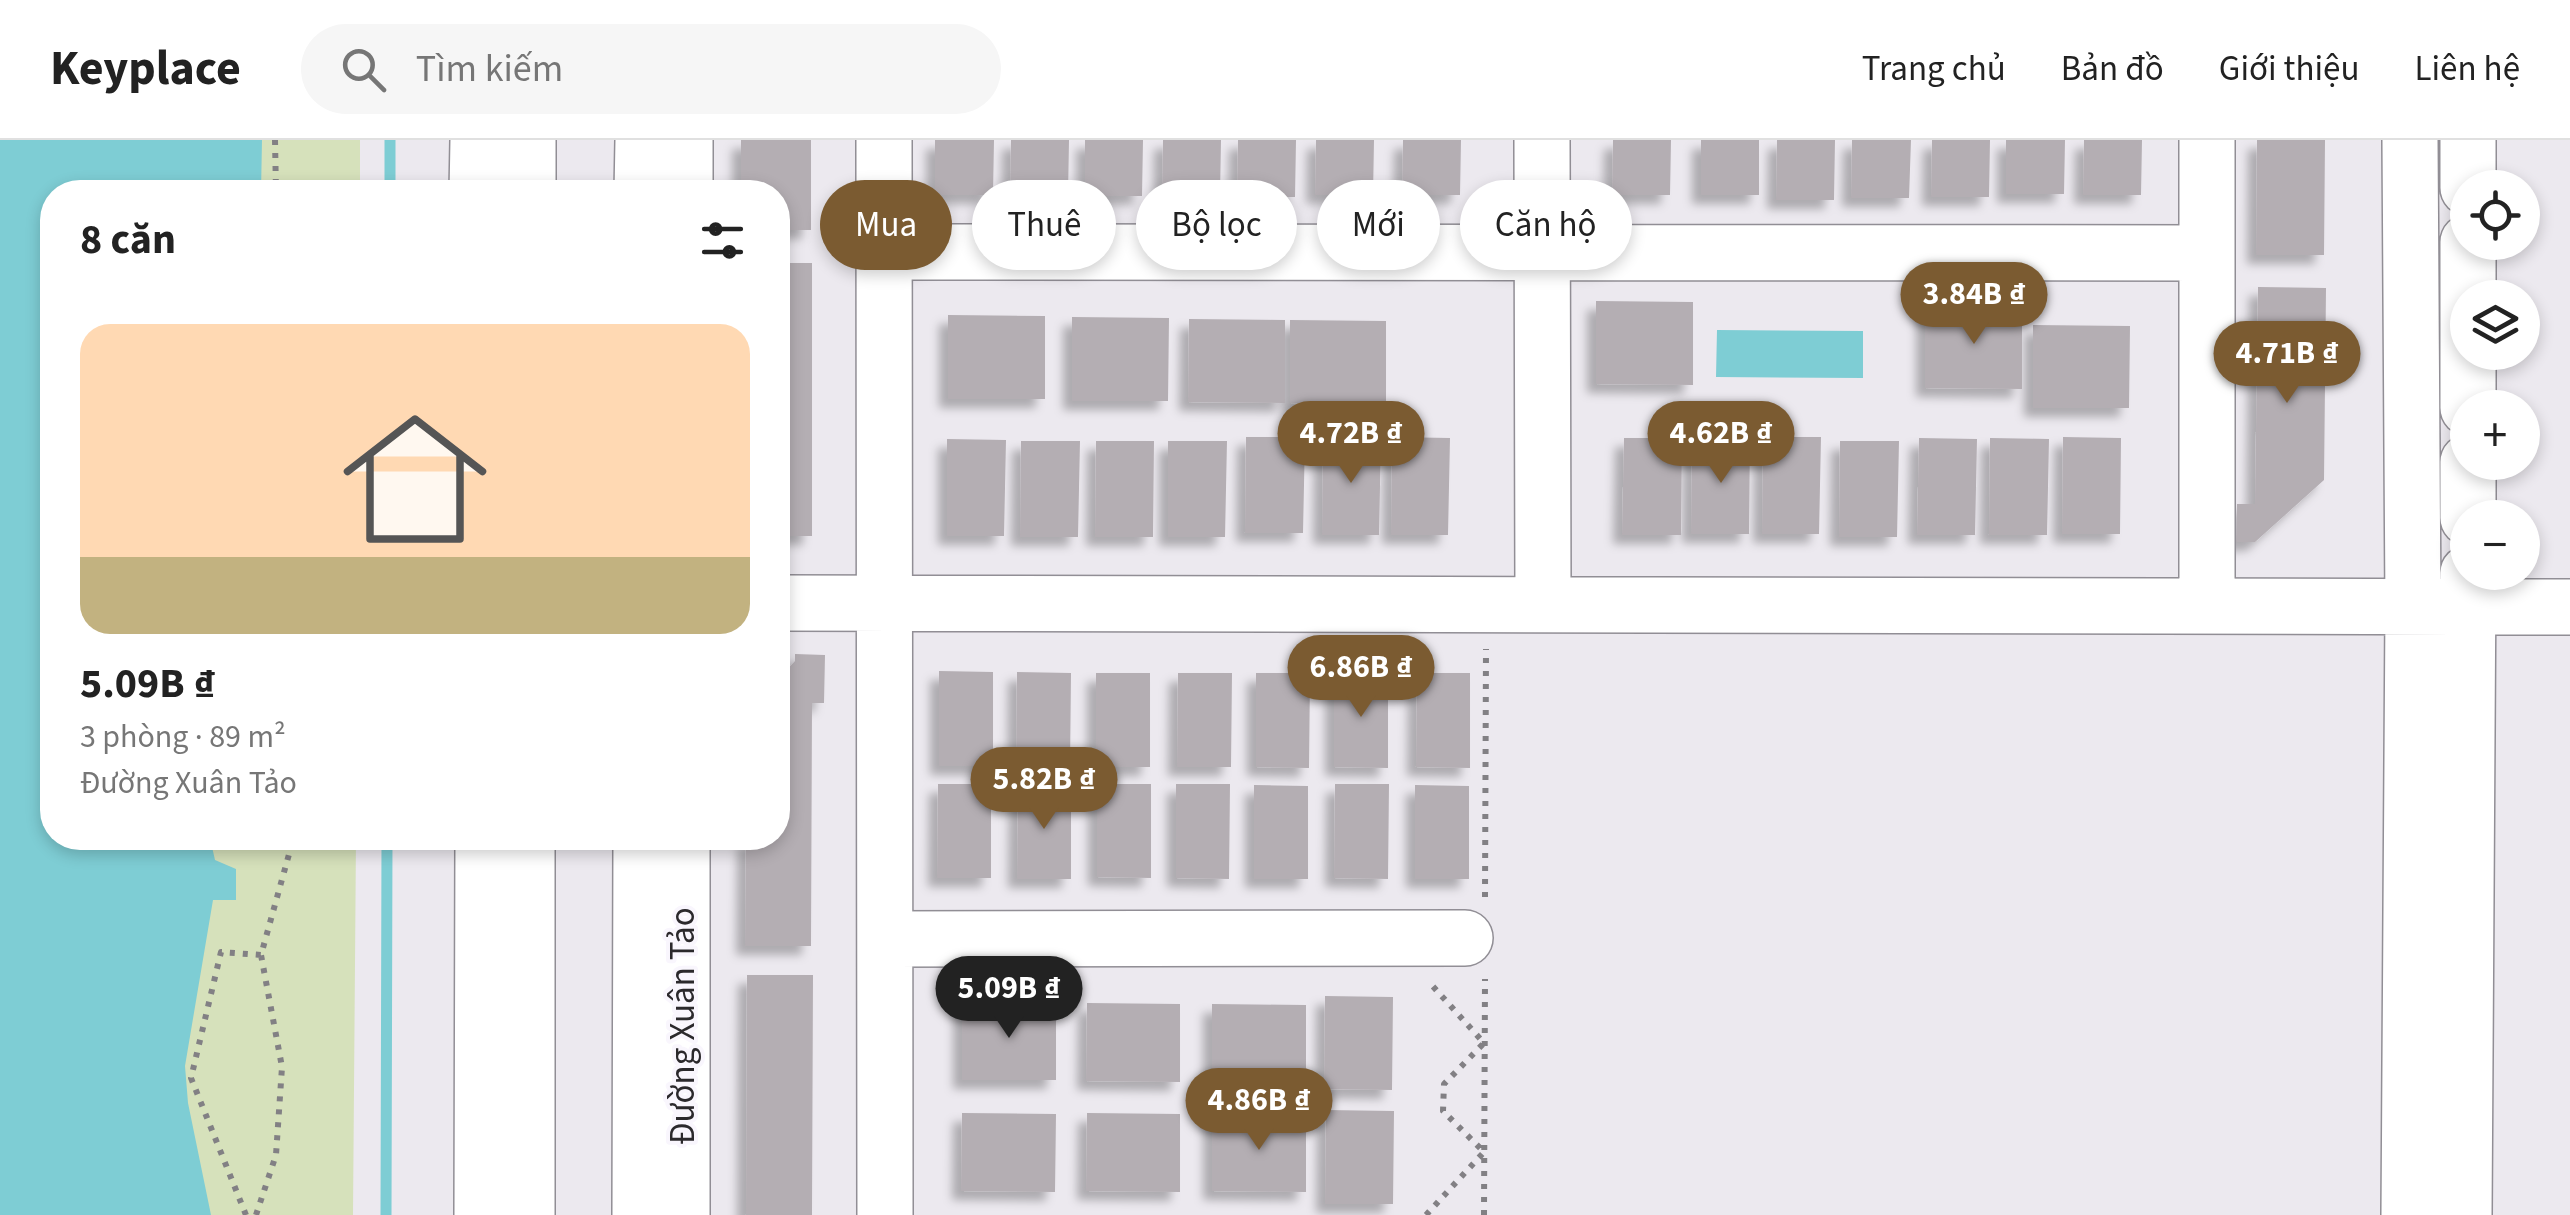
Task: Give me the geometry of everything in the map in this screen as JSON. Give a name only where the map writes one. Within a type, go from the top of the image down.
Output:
[{"type":"street","points":[[477,180],[478,140]]},
{"type":"street","points":[[528,140],[528,180]]},
{"type":"street","points":[[642,180],[643,140]]},
{"type":"street","points":[[685,140],[686,180]]},
{"type":"street","points":[[884,140],[884,180]]},
{"type":"street","points":[[1542,140],[1542,180]]},
{"type":"street","points":[[2206,140],[2207,606]]},
{"type":"street","points":[[2408,1215],[2413,608],[2410,140]]},
{"type":"street","points":[[2468,140],[2468,170]]},
{"type":"street","points":[[952,252],[1460,253]]},
{"type":"street","points":[[1632,253],[2207,254]]},
{"type":"street","points":[[2468,260],[2468,390]]},
{"type":"street","points":[[885,270],[885,1215]]},
{"type":"street","points":[[1542,270],[1542,602]]},
{"type":"street","points":[[2464,1215],[2468,590]]},
{"type":"street","points":[[790,603],[1542,602],[2413,608],[2468,590],[2570,607]]},
{"type":"street","points":[[482,1215],[483,850]]},
{"type":"street","points":[[526,850],[527,1215]]},
{"type":"street","name":"Đường Xuân Tảo","points":[[640,1215],[641,850]]},
{"type":"street","name":"Đường Xuân Tảo","points":[[682,850],[682,1215]]},
{"type":"street","points":[[886,939],[1465,938]]},
{"type":"path","points":[[275,140],[276,180]]},
{"type":"path","points":[[256,1215],[276,1155],[282,1067],[260,955],[290,850]]},
{"type":"path","points":[[246,1215],[191,1078],[221,952],[260,955]]},
{"type":"path","points":[[1423,976],[1484,1043],[1444,1084],[1443,1112],[1484,1152],[1426,1215]]},
{"type":"green space","points":[[0,140],[360,140],[360,180],[40,180],[40,850],[356,850],[353,1215],[0,1215]]},
{"type":"water","points":[[0,140],[262,140],[261,180],[40,180],[40,850],[213,850],[215,860],[236,869],[236,900],[213,900],[185,1066],[188,1103],[211,1215],[0,1215]]},
{"type":"water","points":[[1717,330],[1863,331],[1863,378],[1716,377]]},
{"type":"building","points":[[741,140],[811,140],[811,230],[790,230],[790,180],[741,180]]},
{"type":"building","points":[[935,140],[994,140],[993,180],[972,180],[972,195],[952,195],[952,180],[935,180]]},
{"type":"building","points":[[1011,140],[1069,140],[1068,180],[1010,180]]},
{"type":"building","points":[[1085,140],[1143,140],[1142,180],[1136,180],[1136,196],[1116,196],[1116,180],[1085,180]]},
{"type":"building","points":[[1163,140],[1221,140],[1220,180],[1162,180]]},
{"type":"building","points":[[1238,140],[1296,140],[1295,180],[1237,180]]},
{"type":"building","points":[[1316,140],[1374,140],[1373,180],[1317,180],[1315,195]]},
{"type":"building","points":[[1403,140],[1461,140],[1460,195],[1440,195],[1440,180],[1402,180]]},
{"type":"building","points":[[1613,140],[1671,140],[1670,195],[1632,195],[1632,180],[1612,180]]},
{"type":"building","points":[[1701,140],[1759,140],[1759,195],[1701,195]]},
{"type":"building","points":[[1777,140],[1835,140],[1834,200],[1776,200]]},
{"type":"building","points":[[1852,140],[1911,140],[1909,198],[1851,198]]},
{"type":"building","points":[[1932,140],[1990,140],[1989,197],[1931,197]]},
{"type":"building","points":[[2006,140],[2065,140],[2064,194],[2006,194]]},
{"type":"building","points":[[2084,140],[2142,140],[2141,195],[2083,195]]},
{"type":"building","points":[[2257,140],[2325,140],[2324,255],[2256,255]]},
{"type":"building","points":[[790,263],[812,263],[812,536],[790,536]]},
{"type":"building","points":[[2258,287],[2326,288],[2324,480],[2255,542],[2236,542],[2237,504],[2255,504]]},
{"type":"building","points":[[1596,301],[1693,302],[1693,385],[1596,384]]},
{"type":"building","points":[[1925,305],[2022,306],[2022,389],[1925,388]]},
{"type":"building","points":[[948,315],[1045,316],[1045,399],[948,399]]},
{"type":"building","points":[[1072,317],[1169,318],[1168,401],[1072,401]]},
{"type":"building","points":[[1189,319],[1285,320],[1285,403],[1188,402]]},
{"type":"building","points":[[1290,320],[1386,321],[1386,404],[1290,403]]},
{"type":"building","points":[[2033,325],[2130,326],[2129,408],[2033,408]]},
{"type":"building","points":[[1246,437],[1305,437],[1303,533],[1245,533]]},
{"type":"building","points":[[1323,437],[1381,438],[1379,535],[1322,535]]},
{"type":"building","points":[[1392,437],[1450,438],[1448,535],[1391,535]]},
{"type":"building","points":[[1692,437],[1750,437],[1749,534],[1691,534]]},
{"type":"building","points":[[1763,437],[1821,437],[1819,534],[1762,534]]},
{"type":"building","points":[[2063,437],[2121,438],[2120,534],[2062,534]]},
{"type":"building","points":[[1624,438],[1682,438],[1681,535],[1622,535]]},
{"type":"building","points":[[1919,438],[1977,439],[1975,535],[1917,535]]},
{"type":"building","points":[[1990,438],[2049,439],[2047,535],[1989,535]]},
{"type":"building","points":[[947,439],[1006,440],[1004,536],[947,536]]},
{"type":"building","points":[[1021,441],[1080,441],[1078,537],[1020,537]]},
{"type":"building","points":[[1096,441],[1154,441],[1153,537],[1095,537]]},
{"type":"building","points":[[1168,441],[1227,441],[1225,537],[1168,537]]},
{"type":"building","points":[[1840,441],[1899,441],[1897,537],[1839,537]]},
{"type":"building","points":[[795,654],[825,655],[824,703],[812,703],[811,946],[745,946],[746,850],[790,850],[790,666]]},
{"type":"building","points":[[939,671],[993,672],[993,766],[939,766]]},
{"type":"building","points":[[1017,672],[1071,673],[1070,767],[1016,766]]},
{"type":"building","points":[[1096,673],[1150,673],[1150,767],[1096,767]]},
{"type":"building","points":[[1178,673],[1232,673],[1231,767],[1177,767]]},
{"type":"building","points":[[1256,673],[1310,673],[1309,768],[1256,767]]},
{"type":"building","points":[[1334,673],[1388,673],[1388,768],[1334,767]]},
{"type":"building","points":[[1417,673],[1470,673],[1470,768],[1416,767]]},
{"type":"building","points":[[938,784],[991,784],[991,878],[937,878]]},
{"type":"building","points":[[1018,784],[1071,785],[1071,879],[1017,879]]},
{"type":"building","points":[[1097,784],[1151,784],[1151,878],[1097,877]]},
{"type":"building","points":[[1176,784],[1230,784],[1229,879],[1176,878]]},
{"type":"building","points":[[1335,784],[1389,784],[1388,879],[1334,878]]},
{"type":"building","points":[[1254,785],[1308,786],[1308,879],[1254,879]]},
{"type":"building","points":[[1415,785],[1469,786],[1469,879],[1415,879]]},
{"type":"building","points":[[747,975],[813,975],[812,1215],[746,1215]]},
{"type":"building","points":[[1325,996],[1393,997],[1392,1090],[1324,1089]]},
{"type":"building","points":[[962,1002],[1056,1002],[1056,1080],[962,1080]]},
{"type":"building","points":[[1087,1003],[1180,1004],[1180,1082],[1086,1081]]},
{"type":"building","points":[[1212,1004],[1306,1005],[1306,1083],[1212,1082]]},
{"type":"building","points":[[1326,1110],[1394,1111],[1393,1204],[1325,1204]]},
{"type":"building","points":[[962,1113],[1056,1114],[1055,1192],[961,1191]]},
{"type":"building","points":[[1087,1113],[1180,1114],[1180,1192],[1086,1191]]},
{"type":"building","points":[[1212,1113],[1306,1114],[1306,1192],[1212,1191]]},
{"type":"waterway","points":[[390,140],[390,180]]},
{"type":"waterway","points":[[386,1215],[387,850]]}]
